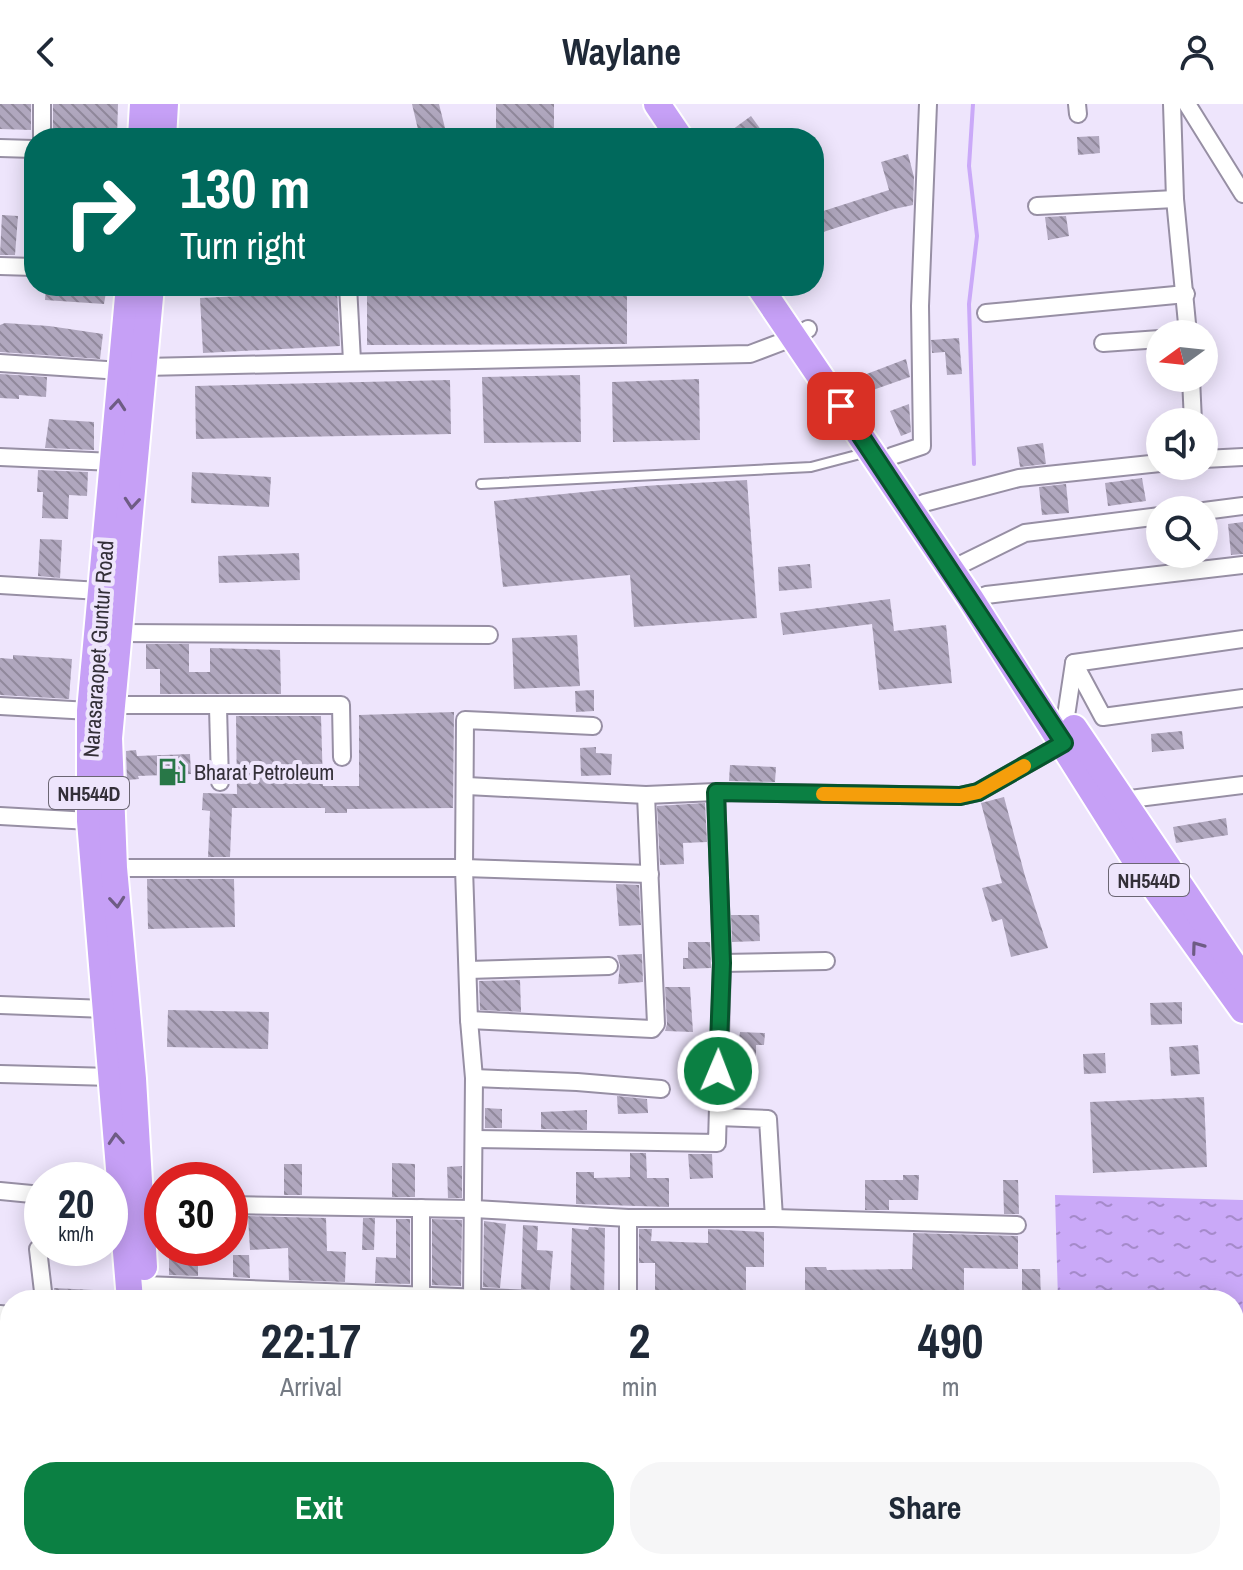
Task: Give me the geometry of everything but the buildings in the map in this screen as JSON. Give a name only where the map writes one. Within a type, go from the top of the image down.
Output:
[{"type":"highway","points":[[142,128],[143,104]]},
{"type":"highway","points":[[164,128],[165,104]]},
{"type":"highway","points":[[639,104],[655,128]]},
{"type":"highway","points":[[657,104],[673,128]]},
{"type":"highway","name":"Narasaraopet Guntur Road","points":[[129,296],[133,369],[119,633],[100,708],[109,770],[104,868],[106,1009],[112,1077],[133,1203],[141,1290]]},
{"type":"highway","name":"Narasaraopet Guntur Road","points":[[133,1203],[133,1079],[104,868],[90,821],[100,708],[100,591],[114,462],[149,296]]},
{"type":"highway","name":"NH544D","points":[[768,296],[801,333],[882,453],[1140,867],[1243,1010]]},
{"type":"highway","name":"NH544D","points":[[784,296],[801,333]]},
{"type":"highway","name":"NH544D","points":[[882,453],[924,503],[1243,979]]},
{"type":"street","points":[[42,104],[42,128]]},
{"type":"street","points":[[882,453],[922,446],[920,306],[928,104]]},
{"type":"street","points":[[1172,104],[1175,199],[1187,320]]},
{"type":"street","points":[[1187,104],[1243,194]]},
{"type":"street","points":[[0,148],[24,149]]},
{"type":"street","points":[[1037,206],[1175,199]]},
{"type":"street","points":[[0,266],[24,267]]},
{"type":"street","points":[[986,313],[1186,294]]},
{"type":"street","points":[[349,296],[352,361]]},
{"type":"street","points":[[0,363],[133,369],[352,361],[750,354],[801,333]]},
{"type":"street","points":[[1103,343],[1146,340]]},
{"type":"street","points":[[0,457],[114,462]]},
{"type":"street","points":[[1218,458],[1243,457]]},
{"type":"street","points":[[924,503],[1019,478],[1146,464]]},
{"type":"street","points":[[1218,509],[1243,506]]},
{"type":"street","points":[[964,563],[1025,533],[1146,518]]},
{"type":"street","points":[[986,595],[1243,565]]},
{"type":"street","points":[[0,585],[100,591]]},
{"type":"street","points":[[119,633],[489,635]]},
{"type":"street","points":[[1074,663],[1243,639]]},
{"type":"street","points":[[1066,716],[1074,663]]},
{"type":"street","points":[[1074,663],[1103,717],[1243,698]]},
{"type":"street","points":[[0,706],[341,705],[342,757]]},
{"type":"street","points":[[218,707],[220,782]]},
{"type":"street","points":[[472,1290],[474,1078],[464,868],[467,786],[465,720],[593,726]]},
{"type":"street","points":[[467,786],[646,795],[716,792],[960,796],[978,792],[1064,743]]},
{"type":"street","points":[[1122,800],[1243,785]]},
{"type":"street","points":[[474,1139],[717,1143],[722,963],[716,792]]},
{"type":"street","points":[[469,1020],[652,1029],[656,1024],[646,795]]},
{"type":"street","points":[[0,816],[90,821]]},
{"type":"street","points":[[104,868],[464,868],[650,874]]},
{"type":"street","points":[[722,963],[826,961]]},
{"type":"street","points":[[468,970],[609,966]]},
{"type":"street","points":[[0,1005],[106,1009]]},
{"type":"street","points":[[0,1074],[112,1077]]},
{"type":"street","points":[[474,1078],[661,1089]]},
{"type":"street","points":[[718,1117],[768,1119],[774,1218]]},
{"type":"street","points":[[0,1191],[24,1193]]},
{"type":"street","points":[[248,1205],[474,1209],[628,1218],[774,1218],[1017,1225]]},
{"type":"street","points":[[421,1208],[421,1290]]},
{"type":"street","points":[[628,1218],[628,1290]]},
{"type":"street","points":[[40,1266],[43,1290]]},
{"type":"lane","points":[[481,484],[811,467],[882,453]]},
{"type":"water","points":[[1055,1195],[1243,1200],[1243,1290],[1058,1290]]},
{"type":"waterway","points":[[973,104],[969,166],[977,236],[969,304],[974,464]]},
{"type":"slow traffic","points":[[823,794],[960,796],[978,792],[1024,766]]},
{"type":"place","name":"Bharat Petroleum","points":[[172,772]]},
{"type":"route","points":[[718,1071],[722,963],[716,792],[960,796],[978,792],[1064,743],[841,406]]}]
